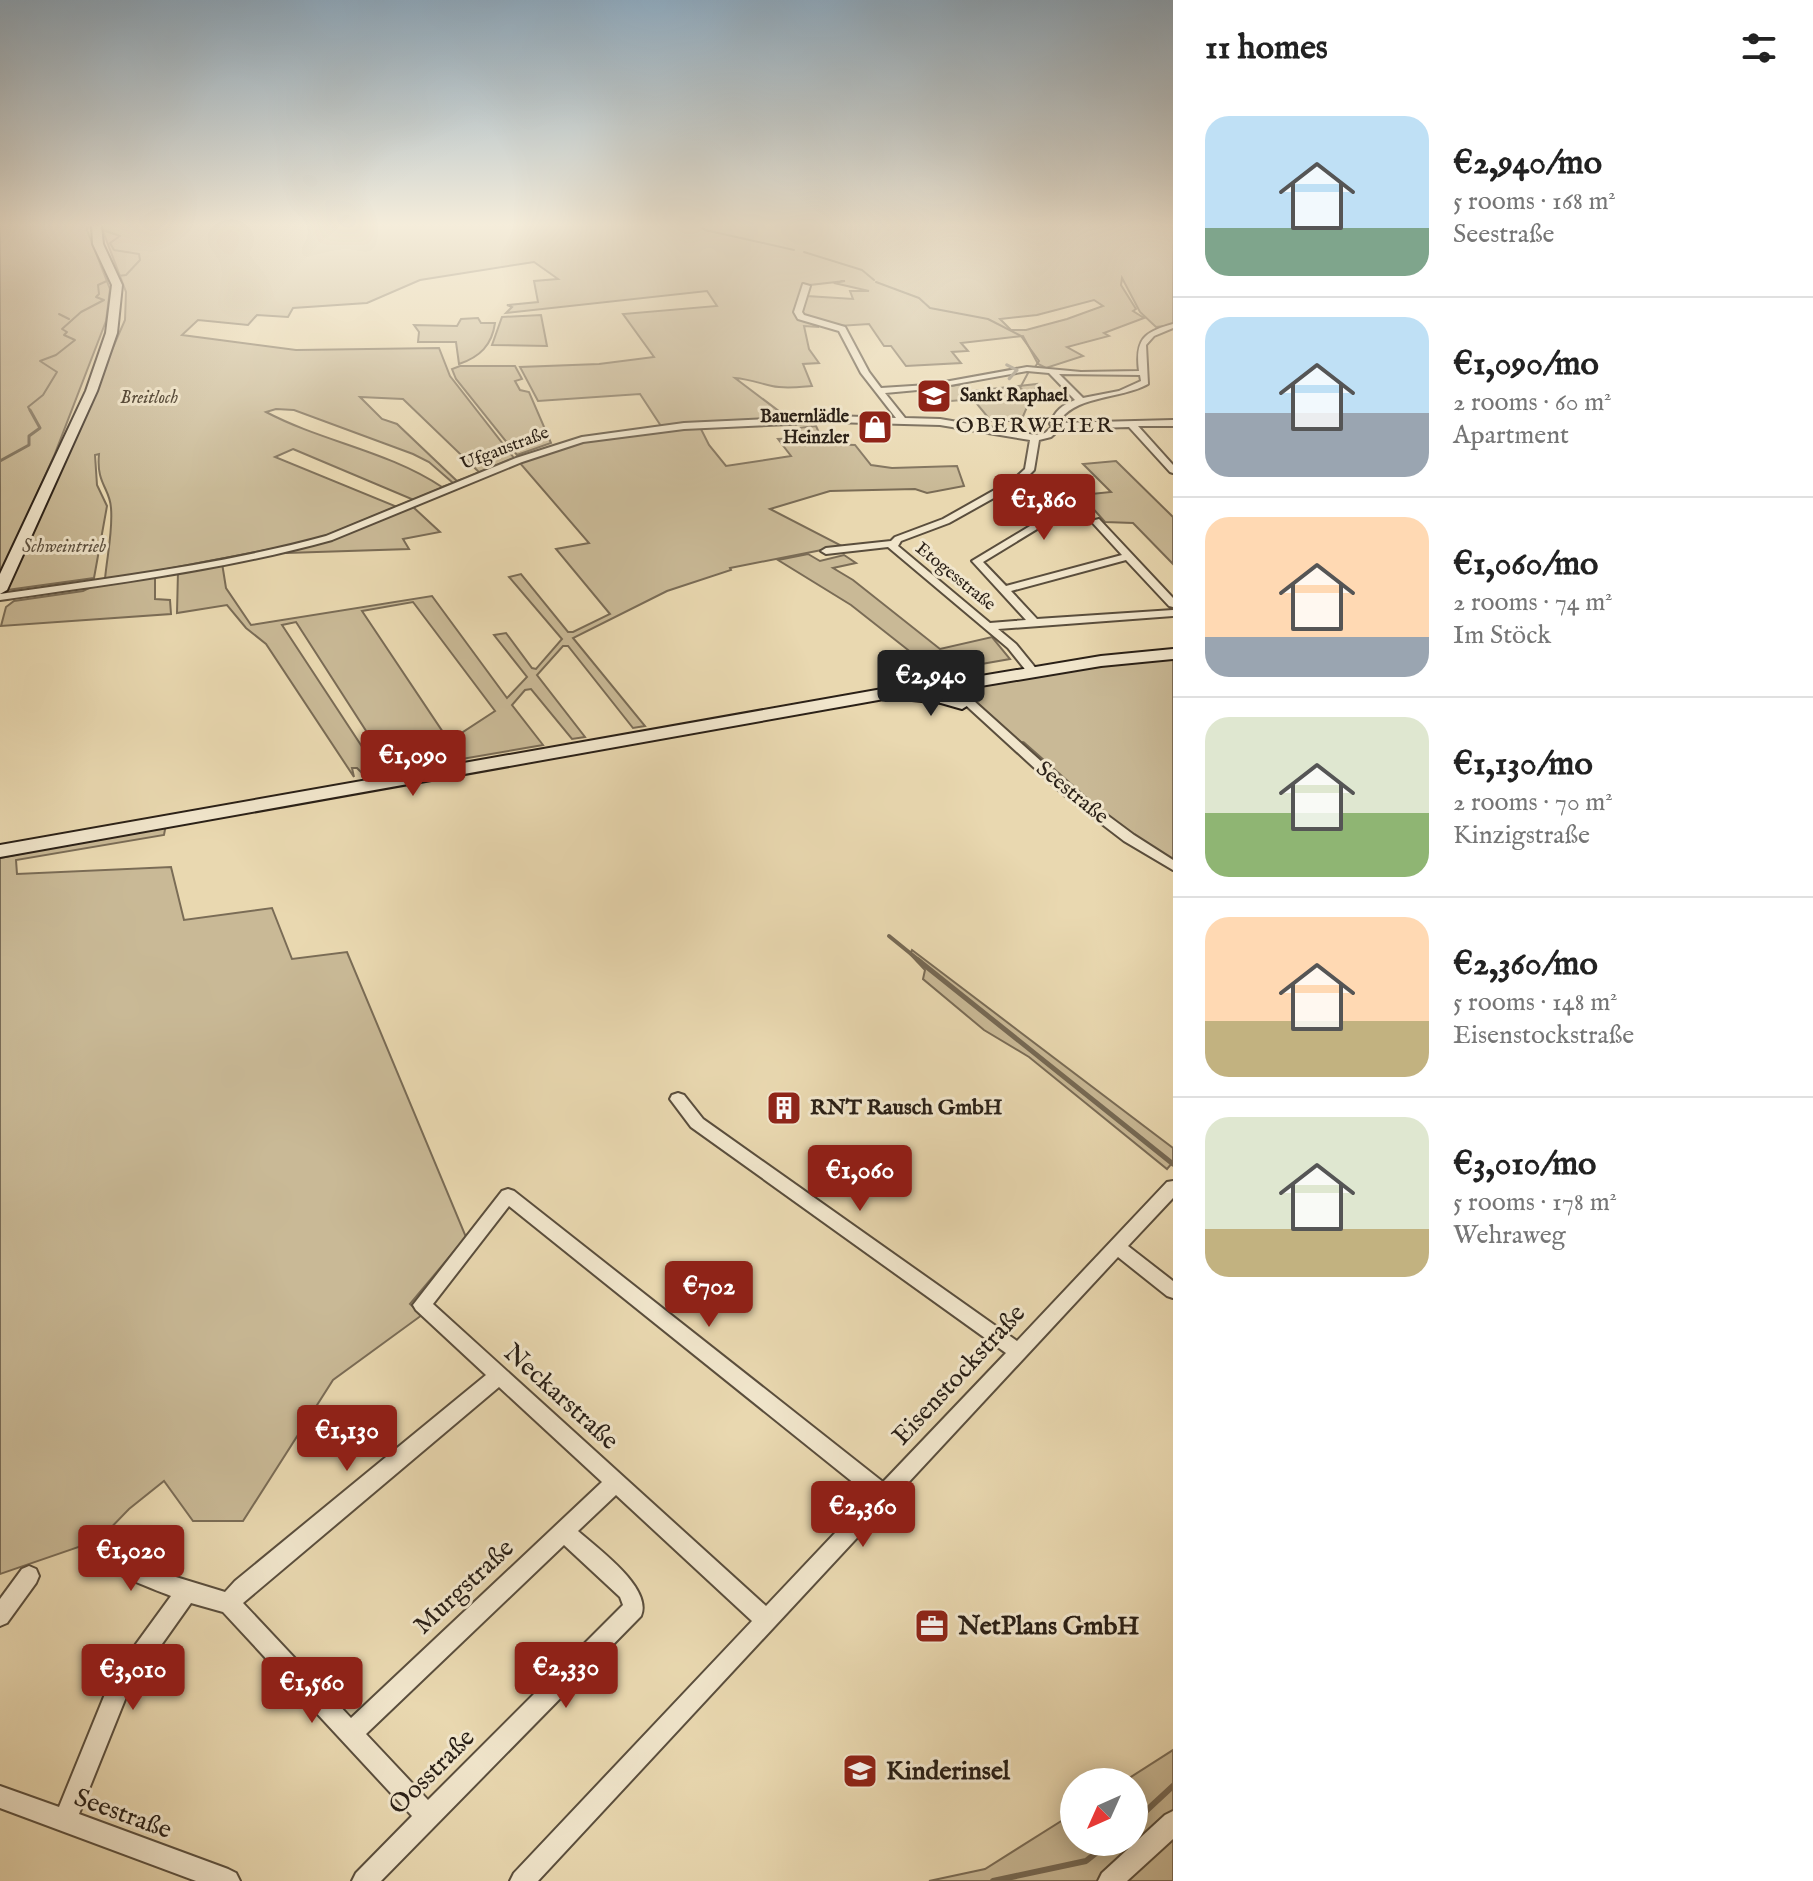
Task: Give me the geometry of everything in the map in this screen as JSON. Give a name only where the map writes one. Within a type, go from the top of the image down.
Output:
[{"type":"main road","points":[[0,590],[81,414],[109,341],[114,314]]},
{"type":"main road","points":[[0,851],[933,685],[951,686],[1032,671],[1173,654]]},
{"type":"main road","points":[[820,706],[906,697],[941,691],[951,686]]},
{"type":"main road","points":[[906,697],[942,698],[970,708]]},
{"type":"street","points":[[799,314],[842,329],[865,373],[902,420]]},
{"type":"street","points":[[1058,426],[1055,419],[1061,408],[1080,400],[1128,392],[1145,382],[1139,354],[1145,338],[1157,330],[1173,326]]},
{"type":"street","points":[[880,391],[910,389],[1027,369],[1053,373],[1143,373]]},
{"type":"street","points":[[1053,373],[1080,400]]},
{"type":"street","name":"Ufgaustraße","points":[[0,597],[138,577],[300,546],[350,530],[531,455],[572,442],[696,425],[813,419],[902,420],[958,425],[1035,438]]},
{"type":"street","points":[[1033,621],[979,566],[979,558],[1055,515],[1048,501],[1017,481],[1031,465],[1035,438],[1048,435],[1058,426],[1173,423]]},
{"type":"street","points":[[1131,424],[1173,470]]},
{"type":"street","name":"Etogesstraße","points":[[826,551],[892,544],[946,521],[1017,481]]},
{"type":"street","points":[[1096,521],[1173,604]]},
{"type":"street","name":"Etogesstraße","points":[[892,544],[894,550],[988,626],[1032,671]]},
{"type":"street","points":[[1005,590],[1129,556]]},
{"type":"street","points":[[988,626],[1173,613]]},
{"type":"street","name":"Seestraße","points":[[951,686],[964,695],[970,708],[1087,807],[1173,866]]},
{"type":"street","points":[[678,1099],[697,1123],[1018,1351]]},
{"type":"street","name":"Eisenstockstraße","points":[[522,1881],[1173,1187]]},
{"type":"street","name":"Neckarstraße","points":[[767,1621],[422,1305],[508,1196],[883,1494]]},
{"type":"street","points":[[1117,1247],[1173,1291]]},
{"type":"street","points":[[229,1603],[242,1588],[499,1376]]},
{"type":"street","name":"Murgstraße","points":[[351,1733],[616,1482]]},
{"type":"street","name":"Oosstraße","points":[[364,1881],[634,1609],[627,1590],[564,1531]]},
{"type":"street","points":[[99,1549],[124,1566],[186,1593],[229,1603],[428,1817]]},
{"type":"street","points":[[0,1616],[29,1576]]},
{"type":"street","points":[[64,1822],[120,1685],[186,1593]]},
{"type":"street","name":"Seestraße","points":[[0,1797],[228,1881]]},
{"type":"street","points":[[1110,1881],[1173,1823]]},
{"type":"green space","points":[[0,314],[107,314],[54,456],[0,576]]},
{"type":"green space","points":[[125,314],[290,314],[288,317],[257,315],[248,325],[198,320],[182,335],[296,350],[439,348],[450,376],[514,458],[479,472],[403,399],[360,397],[382,419],[397,424],[457,481],[465,478],[413,500],[293,449],[275,457],[396,507],[313,541],[109,580],[105,579],[111,508],[99,472],[99,454],[95,455],[97,485],[107,506],[94,578],[7,590]],"holes":[[[294,410],[413,454],[429,462],[453,483],[442,487],[400,464],[266,412]]]},
{"type":"green space","points":[[623,314],[1042,314],[1000,319],[1011,330],[1026,330],[1081,314],[1137,314],[1144,318],[1104,333],[1109,336],[1067,347],[1083,356],[1046,368],[1038,364],[1023,336],[961,343],[968,351],[952,352],[961,363],[906,366],[891,346],[884,346],[869,324],[838,326],[799,318],[819,327],[804,326],[809,349],[819,363],[803,364],[812,386],[777,387],[735,378],[788,418],[661,426],[640,394],[538,401],[520,367],[599,364],[654,357]]},
{"type":"green space","points":[[1142,314],[1173,314],[1173,325],[1156,327]]},
{"type":"green space","points":[[541,315],[547,346],[492,345],[502,317]]},
{"type":"green space","points":[[478,318],[481,323],[495,323],[491,338],[479,354],[459,364],[456,342],[418,342],[419,332],[414,325],[457,326],[461,319]]},
{"type":"green space","points":[[460,366],[515,366],[522,379],[515,381],[520,390],[529,392],[551,443],[517,455],[456,379],[452,369]]},
{"type":"green space","points":[[963,384],[972,391],[1037,384],[1021,421],[991,421],[973,399],[951,401],[940,388]]},
{"type":"green space","points":[[816,426],[824,444],[855,445],[871,465],[892,468],[957,466],[964,486],[927,493],[915,489],[830,491],[770,509],[842,546],[730,568],[667,591],[573,638],[645,726],[633,728],[568,646],[563,646],[537,675],[585,737],[572,739],[531,689],[525,690],[512,705],[543,745],[386,772],[397,764],[365,776],[357,768],[352,768],[354,777],[266,644],[246,628],[227,605],[177,613],[178,571],[222,563],[226,588],[251,625],[432,596],[507,698],[527,677],[494,635],[506,633],[532,668],[536,669],[562,639],[509,577],[521,574],[568,632],[610,614],[556,549],[589,543],[519,462],[569,444],[700,427],[709,445],[726,466],[791,456],[778,439],[802,438],[797,428]],"holes":[[[413,602],[495,711],[449,741],[362,611]],[[296,622],[388,765],[388,766],[378,771],[282,625]]]},
{"type":"green space","points":[[1116,461],[1173,517],[1173,564],[1133,523],[1105,522],[1081,495],[1111,492],[1083,464]]},
{"type":"green space","points":[[412,506],[440,532],[403,539],[409,549],[286,553]]},
{"type":"green space","points":[[808,554],[820,561],[844,555],[856,563],[833,568],[853,580],[940,649],[992,637],[1010,659],[936,672],[851,605],[778,560]]},
{"type":"green space","points":[[155,576],[155,599],[170,600],[171,614],[1,626],[6,607],[14,601]]},
{"type":"green space","points":[[1173,659],[1173,863],[1091,808],[975,702],[971,694],[978,686],[1134,661]]},
{"type":"green space","points":[[166,824],[164,835],[16,860],[17,874],[171,867],[184,920],[272,908],[292,959],[347,952],[466,1237],[410,1304],[422,1315],[333,1380],[243,1521],[193,1521],[164,1481],[129,1509],[99,1540],[0,1574],[0,858]]},
{"type":"green space","points":[[912,950],[1173,1148],[1173,1162],[1167,1169],[1029,1057],[984,1030],[923,979],[925,970],[910,954]]},
{"type":"green space","points":[[1173,1750],[1173,1881],[929,1881],[985,1869],[1060,1822],[1060,1856],[1148,1856],[1148,1768],[1145,1768]]},
{"type":"waterway","points":[[59,314],[69,319]]},
{"type":"waterway","points":[[31,412],[28,407],[43,395],[57,372],[40,361],[56,355],[75,340],[64,335],[67,332],[62,329],[79,314]]},
{"type":"waterway","points":[[960,314],[988,319],[1021,336],[1039,361],[1035,367]]},
{"type":"waterway","points":[[1028,373],[1020,388],[1037,400],[1035,403]]},
{"type":"waterway","points":[[0,461],[29,445],[29,436],[40,428],[30,410]]},
{"type":"waterway","points":[[1023,743],[1090,802]]},
{"type":"waterway","points":[[889,936],[921,962]]},
{"type":"waterway","points":[[918,960],[1173,1164]]},
{"type":"waterway","points":[[1148,1809],[1173,1786]]},
{"type":"waterway","points":[[993,1881],[1086,1861],[1092,1856]]},
{"type":"place","name":"Sankt Raphael","points":[[934,396]]},
{"type":"place","name":"Bauernlädle Heinzler","points":[[875,427]]},
{"type":"place","name":"RNT Rausch GmbH","points":[[784,1108]]},
{"type":"place","name":"NetPlans GmbH","points":[[932,1626]]},
{"type":"place","name":"Kinderinsel","points":[[860,1771]]},
{"type":"district","name":"OBERWEIER","points":[[1035,426]]},
{"type":"park label","name":"Breitloch","points":[[149,398]]},
{"type":"park label","name":"Schweintrieb","points":[[64,547]]}]
